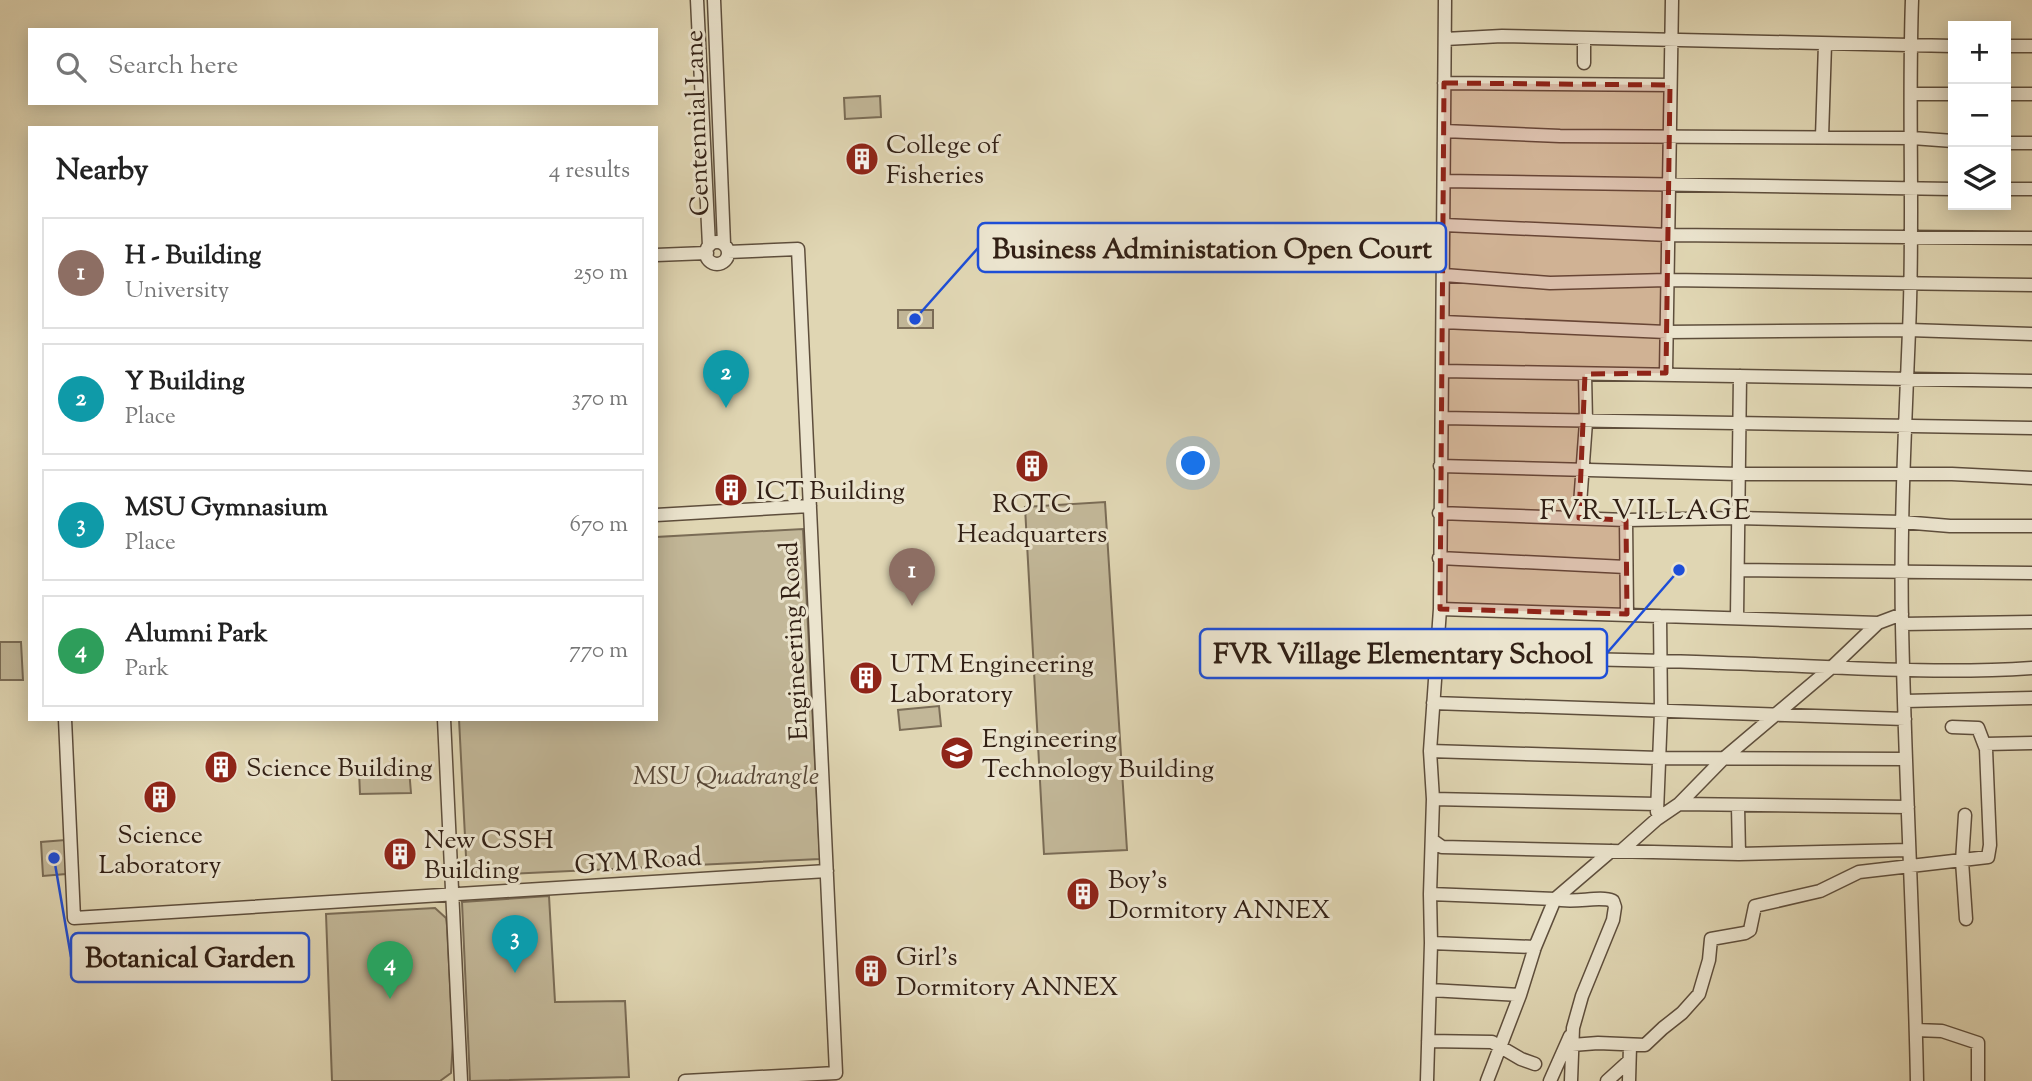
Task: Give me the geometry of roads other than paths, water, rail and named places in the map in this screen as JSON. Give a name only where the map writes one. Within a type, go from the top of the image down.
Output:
[{"type":"street","name":"Centennial Lane","points":[[697,0],[708,250]]},
{"type":"street","name":"Centennial Lane","points":[[715,0],[726,248]]},
{"type":"street","points":[[1427,1081],[1430,894],[1435,847],[1430,751],[1440,609],[1445,0]]},
{"type":"street","points":[[1665,373],[1672,0]]},
{"type":"street","points":[[1912,0],[1911,236],[1902,474],[1902,619],[1917,1081]]},
{"type":"street","points":[[698,24],[715,23]]},
{"type":"street","points":[[1445,39],[1502,36],[1948,46]]},
{"type":"street","points":[[1584,39],[1584,63]]},
{"type":"street","points":[[1822,138],[1825,44]]},
{"type":"street","points":[[2011,46],[2032,46]]},
{"type":"street","points":[[1444,83],[1670,85]]},
{"type":"street","points":[[1912,94],[1948,94]]},
{"type":"street","points":[[2011,94],[2032,94]]},
{"type":"street","points":[[701,99],[718,99]]},
{"type":"street","points":[[1444,131],[1560,136],[1912,138],[1948,141]]},
{"type":"street","points":[[2011,143],[2032,143]]},
{"type":"street","points":[[704,168],[721,167]]},
{"type":"street","points":[[1444,181],[1948,189]]},
{"type":"street","points":[[2011,189],[2032,189]]},
{"type":"street","points":[[1444,225],[1668,235],[2032,238]]},
{"type":"street","points":[[658,254],[708,250],[718,242],[726,248],[725,259],[720,263],[710,261],[708,250]]},
{"type":"street","name":"Engineering Road","points":[[707,1080],[836,1073],[798,249],[726,248]]},
{"type":"street","points":[[1444,275],[1550,283],[1667,281],[2032,285]]},
{"type":"street","points":[[1443,322],[1666,332],[1909,330],[2032,334]]},
{"type":"street","points":[[1443,371],[2032,381]]},
{"type":"street","points":[[1579,518],[1586,422],[1585,374]]},
{"type":"street","points":[[1737,617],[1736,518],[1740,376]]},
{"type":"street","points":[[1442,418],[2032,428]]},
{"type":"street","points":[[1440,466],[2032,478]]},
{"type":"street","points":[[658,515],[810,506]]},
{"type":"street","points":[[1439,513],[1626,520],[1736,518],[1902,522],[1950,526],[2032,526]]},
{"type":"street","points":[[1626,520],[1627,614]]},
{"type":"street","points":[[1439,558],[1626,567]]},
{"type":"street","points":[[1738,570],[2032,573]]},
{"type":"street","points":[[1440,609],[1878,623],[1902,619],[2032,622]]},
{"type":"street","points":[[1657,819],[1661,712],[1660,616]]},
{"type":"street","points":[[1487,1081],[1555,899],[1679,804],[1723,759],[1832,667],[1878,623]]},
{"type":"street","points":[[1436,655],[1536,660],[1660,660],[1943,672],[2032,668]]},
{"type":"street","points":[[1905,701],[2032,698]]},
{"type":"street","points":[[1433,703],[1905,719]]},
{"type":"street","name":"GYM Road","points":[[65,721],[74,918],[827,872]]},
{"type":"street","points":[[444,721],[461,1081]]},
{"type":"street","points":[[1607,1081],[1629,1070],[1637,1053],[1696,999],[1702,989],[1709,960],[1728,936],[1750,930],[1755,905],[1820,891],[1859,872],[1985,859],[1990,853],[1986,744],[1978,728],[1952,727]]},
{"type":"street","points":[[1986,744],[2032,743]]},
{"type":"street","points":[[1430,751],[1659,758],[1906,759]]},
{"type":"street","points":[[1433,799],[1657,804]]},
{"type":"street","points":[[1679,804],[1908,807]]},
{"type":"street","points":[[1738,806],[1739,854]]},
{"type":"street","points":[[1965,815],[1962,861],[1966,919]]},
{"type":"street","points":[[1435,847],[1739,854],[1909,850]]},
{"type":"street","points":[[1430,894],[1555,899],[1570,902],[1606,898],[1612,900],[1615,906],[1606,939],[1582,996],[1572,1039],[1571,1081]]},
{"type":"street","points":[[1431,943],[1535,947]]},
{"type":"street","points":[[1430,990],[1520,995]]},
{"type":"street","points":[[1916,1030],[1942,1031],[1978,1043],[1978,1081]]},
{"type":"street","points":[[1550,1081],[1567,1040],[1646,1045]]},
{"type":"street","points":[[1428,1041],[1485,1041],[1500,1045],[1521,1059],[1535,1064]]},
{"type":"street","points":[[1629,1070],[1630,1046]]},
{"type":"street","points":[[685,1081],[707,1080]]},
{"type":"place","name":"College of Fisheries","points":[[862,159]]},
{"type":"place","name":"Business Administation Open Court","points":[[915,319]]},
{"type":"place","name":"Y Building","points":[[726,408]]},
{"type":"place","name":"ROTC Headquarters","points":[[1032,466]]},
{"type":"place","name":"ICT Building","points":[[731,490]]},
{"type":"place","name":"FVR Village Elementary School","points":[[1679,570]]},
{"type":"place","name":"H - Building","points":[[912,606]]},
{"type":"place","name":"UTM Engineering Laboratory","points":[[866,678]]},
{"type":"place","name":"Engineering Technology Building","points":[[957,753]]},
{"type":"place","name":"Science Building","points":[[221,767]]},
{"type":"place","name":"Science Laboratory","points":[[160,797]]},
{"type":"place","name":"New CSSH Building","points":[[400,854]]},
{"type":"place","name":"Botanical Garden","points":[[54,858]]},
{"type":"place","name":"Boy's Dormitory ANNEX","points":[[1083,894]]},
{"type":"place","name":"Girl's Dormitory ANNEX","points":[[871,971]]},
{"type":"place","name":"MSU Gymnasium","points":[[515,973]]},
{"type":"place","name":"Alumni Park","points":[[390,999]]},
{"type":"district","name":"FVR VILLAGE","points":[[1646,509]]},
{"type":"park label","name":"MSU Quadrangle","points":[[726,775]]}]
